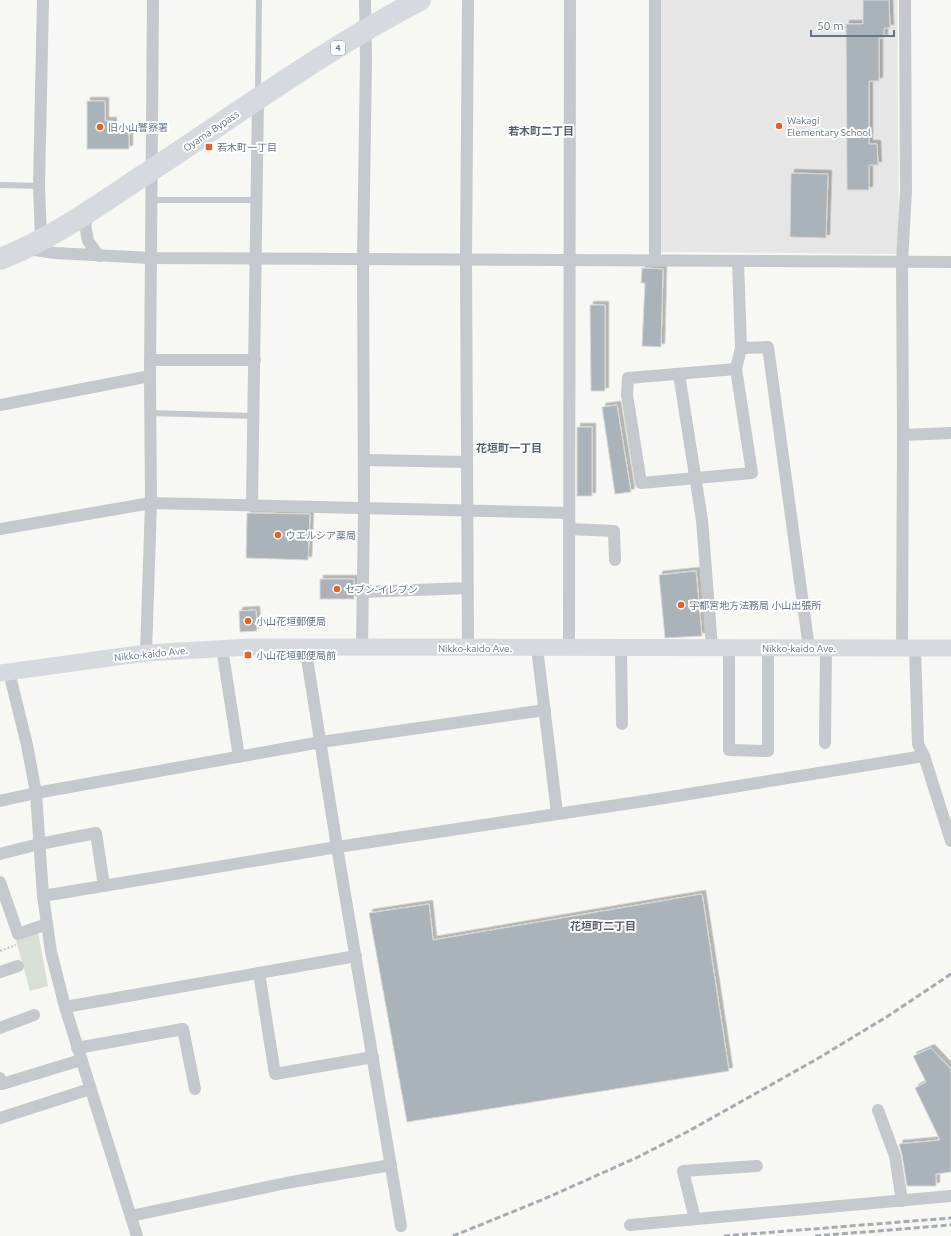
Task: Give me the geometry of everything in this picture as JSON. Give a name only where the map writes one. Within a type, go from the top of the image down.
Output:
[{"type":"highway","name":"Oyama Bypass","points":[[0,259],[33,244],[93,209],[365,30],[420,0]]},
{"type":"main road","name":"Nikko-kaido Ave.","points":[[4,672],[146,653],[222,648],[305,646],[468,648],[951,648]]},
{"type":"street","points":[[43,0],[39,186],[33,244],[55,253],[151,258],[951,262]]},
{"type":"street","points":[[146,653],[151,503],[150,360],[153,0]]},
{"type":"street","points":[[362,647],[364,508],[363,259],[366,60],[365,0]]},
{"type":"street","points":[[468,0],[466,259],[466,511],[468,648]]},
{"type":"street","points":[[569,648],[570,0]]},
{"type":"street","points":[[655,0],[655,261]]},
{"type":"street","points":[[905,0],[906,191],[902,262],[903,435],[908,648],[918,744],[924,756],[951,841]]},
{"type":"street","points":[[252,505],[258,99]]},
{"type":"street","points":[[93,209],[85,224],[88,241],[99,256]]},
{"type":"street","points":[[736,368],[628,378],[627,395],[640,482],[752,474],[736,368],[741,348],[738,261]]},
{"type":"street","points":[[741,348],[768,347],[818,648],[825,743]]},
{"type":"street","points":[[150,360],[255,360]]},
{"type":"street","points":[[679,374],[702,520],[712,648]]},
{"type":"street","points":[[0,405],[150,376]]},
{"type":"street","points":[[903,435],[951,433]]},
{"type":"street","points":[[364,460],[466,462]]},
{"type":"street","points":[[0,529],[151,503],[569,513]]},
{"type":"street","points":[[569,529],[614,531],[615,560]]},
{"type":"street","points":[[363,592],[467,588]]},
{"type":"street","points":[[305,646],[337,847],[401,1226]]},
{"type":"street","points":[[222,648],[239,757]]},
{"type":"street","points":[[537,648],[557,813]]},
{"type":"street","points":[[621,648],[622,724]]},
{"type":"street","points":[[730,648],[728,750],[768,751],[768,648]]},
{"type":"street","points":[[4,672],[27,745],[36,793],[43,896],[51,952],[77,1048],[137,1236]]},
{"type":"street","points":[[0,801],[36,793],[321,742],[545,710]]},
{"type":"street","points":[[43,896],[337,847],[557,813],[666,798],[924,756]]},
{"type":"street","points":[[0,854],[40,844],[96,833],[104,886]]},
{"type":"street","points":[[0,882],[18,934],[47,924]]},
{"type":"street","points":[[65,1007],[356,956]]},
{"type":"street","points":[[0,972],[18,966]]},
{"type":"street","points":[[259,973],[275,1074],[373,1057]]},
{"type":"street","points":[[0,1028],[34,1015]]},
{"type":"street","points":[[77,1048],[183,1029],[195,1089]]},
{"type":"street","points":[[0,1078],[2,1084],[81,1060]]},
{"type":"street","points":[[0,1118],[90,1089]]},
{"type":"street","points":[[878,1110],[895,1156],[902,1201]]},
{"type":"street","points":[[131,1216],[286,1183],[391,1165]]},
{"type":"street","points":[[695,1219],[683,1171],[757,1166]]},
{"type":"street","points":[[630,1225],[951,1196]]},
{"type":"lane","points":[[258,99],[259,0]]},
{"type":"lane","points":[[0,185],[39,186]]},
{"type":"lane","points":[[152,200],[257,200]]},
{"type":"lane","points":[[150,413],[254,416]]},
{"type":"path","points":[[0,951],[18,945]]},
{"type":"shaded area","name":"Wakagi Elementary School","points":[[661,0],[897,0],[899,254],[660,252]]},
{"type":"shaded area","points":[[38,932],[48,986],[30,991],[16,940]]},
{"type":"building","points":[[863,0],[889,0],[890,28],[884,28],[884,38],[879,38],[879,81],[869,81],[869,144],[877,144],[878,165],[869,165],[869,190],[847,190],[846,24],[863,24]]},
{"type":"building","name":"旧小山警察署","points":[[87,101],[105,101],[105,121],[113,121],[113,132],[129,132],[129,149],[87,149]]},
{"type":"building","points":[[791,173],[828,174],[826,238],[790,237]]},
{"type":"building","points":[[642,268],[663,269],[661,347],[642,346],[645,283],[641,283]]},
{"type":"building","points":[[590,305],[605,305],[605,391],[591,391]]},
{"type":"building","points":[[617,405],[631,492],[615,494],[602,407]]},
{"type":"building","points":[[577,427],[592,427],[592,496],[577,496]]},
{"type":"building","name":"ウエルシア薬局","points":[[247,513],[310,514],[308,560],[246,558]]},
{"type":"building","name":"宇都宮地方法務局 小山出張所","points":[[696,571],[702,636],[665,638],[659,575]]},
{"type":"building","name":"セブン-イレブン","points":[[320,579],[354,579],[354,599],[320,599]]},
{"type":"building","name":"小山花垣郵便局","points":[[256,610],[257,631],[240,632],[239,611]]},
{"type":"building","points":[[702,894],[729,1071],[407,1122],[369,913],[429,904],[433,940]]},
{"type":"building","points":[[931,1048],[951,1069],[951,1172],[936,1174],[936,1186],[907,1186],[899,1144],[940,1140],[915,1088],[926,1082],[913,1056]]},
{"type":"railway","points":[[453,1236],[544,1199],[638,1157],[687,1132],[817,1059],[888,1016],[951,974]]},
{"type":"railway","points":[[724,1236],[951,1218]]},
{"type":"railway","points":[[815,1236],[951,1225]]},
{"type":"place","name":"Wakagi Elementary School","points":[[779,126]]},
{"type":"place","name":"旧小山警察署","points":[[100,127]]},
{"type":"place","name":"若木町一丁目","points":[[209,147]]},
{"type":"place","name":"ウエルシア薬局","points":[[278,535]]},
{"type":"place","name":"セブン-イレブン","points":[[337,589]]},
{"type":"place","name":"宇都宮地方法務局 小山出張所","points":[[681,605]]},
{"type":"place","name":"小山花垣郵便局","points":[[248,621]]},
{"type":"place","name":"小山花垣郵便局前","points":[[248,655]]},
{"type":"district","name":"若木町二丁目","points":[[541,131]]},
{"type":"district","name":"花垣町一丁目","points":[[509,448]]},
{"type":"district","name":"花垣町二丁目","points":[[603,926]]}]
